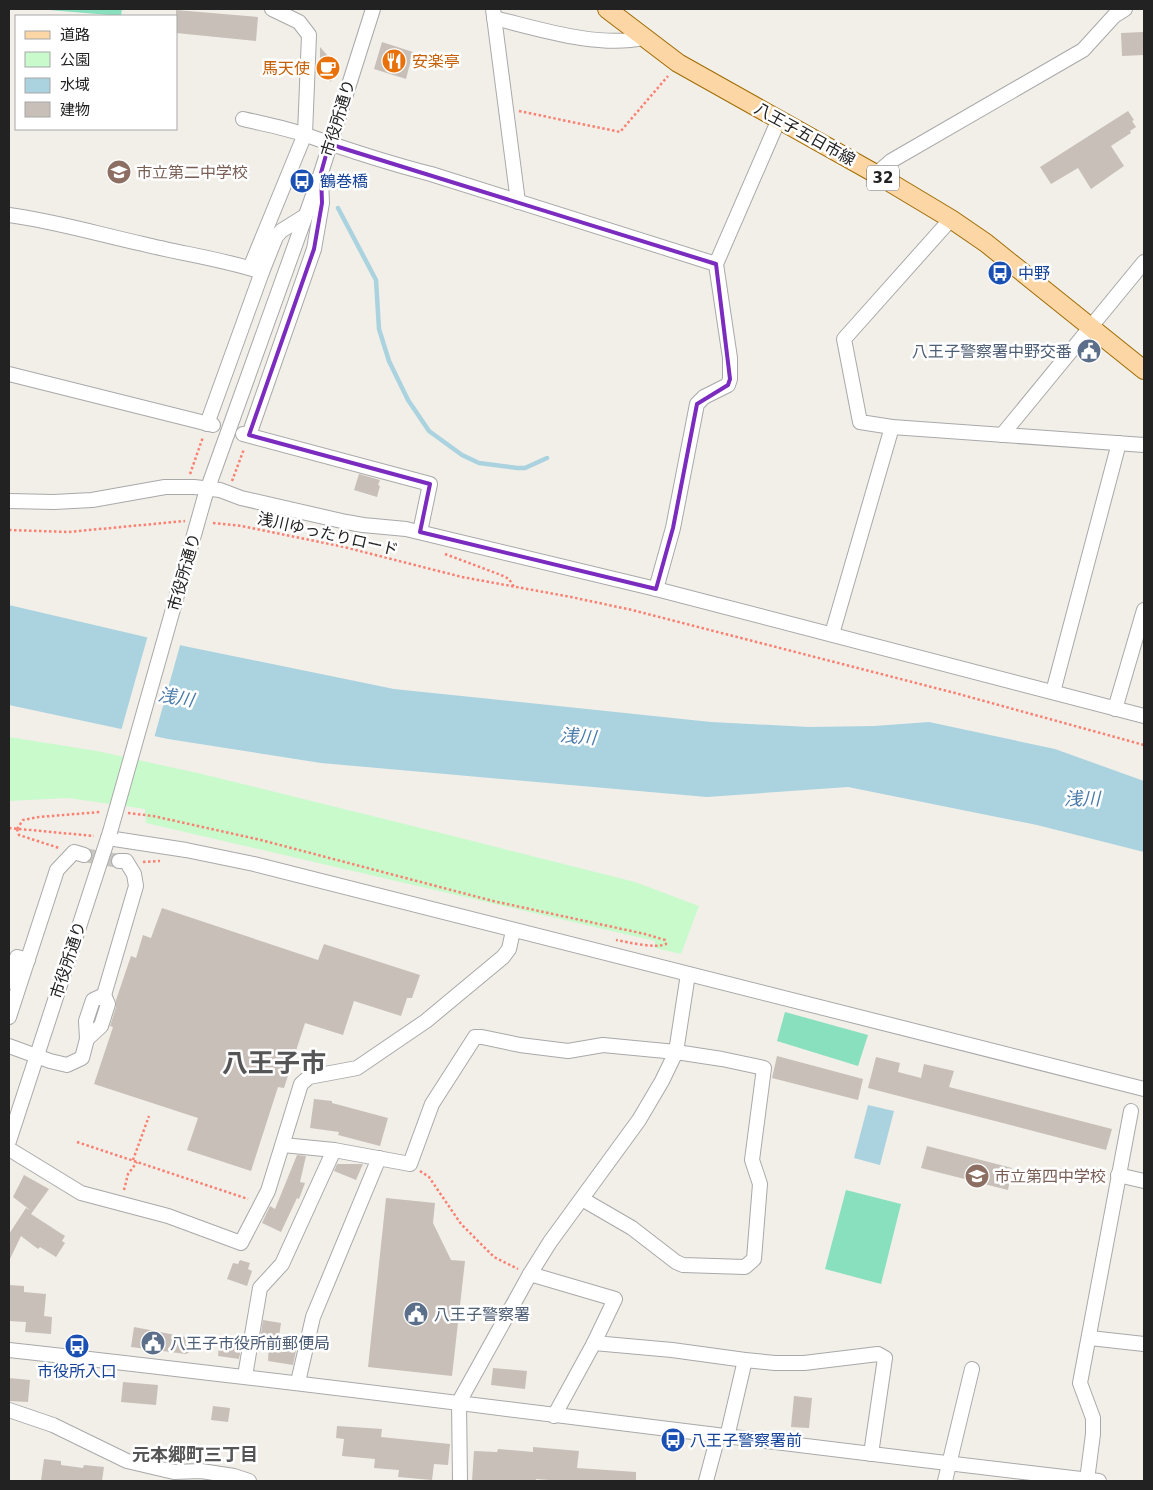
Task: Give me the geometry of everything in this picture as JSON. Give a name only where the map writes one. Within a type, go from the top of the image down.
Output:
[{"type":"main road","name":"八王子五日市線","points":[[607,9],[678,63],[876,174],[951,219],[986,243],[1144,370]]},
{"type":"street","points":[[9,374],[208,428],[256,270],[305,134],[309,35],[299,22],[272,9]]},
{"type":"street","name":"市役所通り","points":[[9,1141],[104,835],[206,492],[321,172],[373,9]]},
{"type":"street","points":[[876,174],[891,161],[1083,50],[1114,16],[1125,9]]},
{"type":"street","points":[[518,202],[494,14],[590,40],[626,42],[644,38]]},
{"type":"street","points":[[243,119],[305,134],[329,144],[716,264]]},
{"type":"street","points":[[656,589],[673,528],[697,404],[704,397],[728,385],[730,379],[730,358],[716,264],[779,119]]},
{"type":"street","points":[[321,172],[322,203],[314,249],[245,439],[430,484],[420,532]]},
{"type":"street","points":[[9,216],[42,220],[256,270]]},
{"type":"street","points":[[256,270],[276,236],[304,216]]},
{"type":"street","points":[[951,219],[844,339],[860,422],[892,427],[1144,445]]},
{"type":"street","points":[[1002,434],[1144,262]]},
{"type":"street","points":[[832,634],[892,427]]},
{"type":"street","points":[[1053,692],[1119,443]]},
{"type":"street","points":[[9,501],[92,500],[177,486],[206,492],[220,490],[241,498],[346,522],[420,532],[656,589],[1144,716]]},
{"type":"street","points":[[1115,709],[1144,610]]},
{"type":"street","points":[[104,835],[254,864],[1144,1089]]},
{"type":"street","points":[[9,982],[39,925],[57,870],[79,853]]},
{"type":"street","points":[[9,1046],[67,1065],[82,1058],[87,1039],[86,1021],[93,1000],[104,995],[136,886],[134,874],[123,861]]},
{"type":"street","points":[[9,1149],[81,1193],[168,1216],[241,1243],[268,1192],[301,1084],[309,1077],[357,1068],[400,1040],[426,1021],[503,957],[509,949],[513,931]]},
{"type":"street","points":[[9,1017],[22,958]]},
{"type":"street","points":[[460,1481],[459,1402],[530,1274],[550,1242],[639,1120],[676,1052],[688,974]]},
{"type":"street","points":[[283,1145],[334,1150],[410,1164],[432,1104],[475,1037],[568,1051],[603,1045],[676,1052],[764,1068],[752,1160],[760,1184],[754,1259],[745,1267],[683,1265],[676,1262],[632,1228],[582,1199]]},
{"type":"street","points":[[9,1350],[298,1382],[554,1416],[1094,1481],[1093,1418],[1080,1383],[1090,1338],[1118,1175],[1131,1112]]},
{"type":"street","points":[[245,1376],[260,1288],[282,1264],[334,1150]]},
{"type":"street","points":[[298,1382],[313,1316],[379,1158]]},
{"type":"street","points":[[1118,1175],[1144,1181]]},
{"type":"street","points":[[530,1274],[615,1299],[594,1343],[554,1416]]},
{"type":"street","points":[[1090,1338],[1144,1344]]},
{"type":"street","points":[[594,1343],[672,1350],[745,1360],[804,1363],[878,1354],[885,1358],[871,1454]]},
{"type":"street","points":[[706,1481],[745,1360]]},
{"type":"street","points":[[945,1481],[972,1369]]},
{"type":"street","points":[[9,1410],[52,1425],[128,1462],[174,1472],[201,1476],[234,1476],[249,1481]]},
{"type":"path","points":[[506,108],[620,132],[678,63]]},
{"type":"path","points":[[189,478],[208,428]]},
{"type":"path","points":[[231,484],[245,439]]},
{"type":"path","points":[[9,530],[68,532],[190,522]]},
{"type":"path","name":"浅川ゆったりロード","points":[[206,522],[242,526],[344,547],[437,571],[632,610],[955,693],[1144,745]]},
{"type":"path","points":[[436,551],[501,575],[509,579],[514,587]]},
{"type":"path","points":[[17,829],[23,820],[39,816],[103,812]]},
{"type":"path","points":[[128,813],[153,816],[261,840],[493,901],[645,934],[666,940],[666,944],[655,946],[608,939]]},
{"type":"path","points":[[9,828],[104,835]]},
{"type":"path","points":[[17,829],[19,835],[27,839],[79,853]]},
{"type":"path","points":[[123,861],[167,861]]},
{"type":"path","points":[[137,1162],[132,1160],[149,1116]]},
{"type":"path","points":[[77,1142],[261,1204]]},
{"type":"path","points":[[121,1204],[128,1174],[137,1162]]},
{"type":"path","points":[[410,1164],[429,1177],[461,1224],[494,1257],[530,1274]]},
{"type":"highlighted area","points":[[329,144],[716,264],[730,379],[728,385],[697,404],[673,528],[656,589],[420,532],[430,484],[249,435],[314,249],[322,203],[321,173]]},
{"type":"green space","points":[[37,9],[122,9],[121,15]]},
{"type":"green space","points":[[9,737],[97,751],[202,774],[635,882],[699,906],[681,954],[655,948],[655,941],[146,823],[145,809],[68,798],[9,801]]},
{"type":"green space","points":[[785,1012],[868,1035],[858,1066],[777,1041]]},
{"type":"green space","points":[[846,1190],[901,1204],[881,1284],[825,1269]]},
{"type":"water","name":"浅川","points":[[9,605],[184,646],[394,689],[711,722],[809,727],[874,726],[929,722],[1055,749],[1144,781],[1144,852],[1037,825],[848,787],[707,797],[321,763],[168,739],[9,705]]},
{"type":"water","points":[[868,1105],[894,1111],[880,1165],[854,1158]]},
{"type":"pier","points":[[148,635],[181,642],[154,738],[121,731]]},
{"type":"building","points":[[176,10],[258,17],[256,41],[178,33],[178,15],[176,15]]},
{"type":"building","points":[[1143,32],[1144,55],[1122,56],[1121,33]]},
{"type":"building","name":"安楽亭","points":[[382,42],[413,52],[406,79],[374,69]]},
{"type":"building","points":[[320,47],[335,64],[331,82],[320,70]]},
{"type":"building","points":[[1128,111],[1136,127],[1130,131],[1131,133],[1111,146],[1124,166],[1091,189],[1078,168],[1051,184],[1040,167]]},
{"type":"building","points":[[359,474],[380,480],[377,497],[354,490]]},
{"type":"building","points":[[162,908],[318,960],[324,944],[420,975],[412,998],[407,998],[401,1016],[354,1001],[343,1035],[305,1023],[284,1088],[278,1087],[251,1171],[187,1150],[198,1118],[94,1084],[113,1027],[110,1026],[116,1007],[116,1000],[131,956],[136,958],[143,935],[151,938]]},
{"type":"building","points":[[777,1056],[863,1079],[858,1100],[772,1078]]},
{"type":"building","points":[[876,1057],[900,1063],[898,1072],[921,1078],[924,1064],[954,1071],[949,1087],[1112,1129],[1106,1150],[868,1088]]},
{"type":"building","points":[[314,1099],[332,1101],[332,1103],[388,1118],[380,1146],[338,1135],[339,1132],[310,1128]]},
{"type":"building","points":[[927,1146],[1012,1168],[1008,1190],[921,1168]]},
{"type":"building","points":[[297,1155],[306,1156],[300,1182],[305,1183],[299,1199],[297,1198],[281,1232],[262,1223],[270,1206],[275,1209]]},
{"type":"building","points":[[337,1164],[363,1164],[356,1180],[334,1171]]},
{"type":"building","points":[[24,1175],[49,1189],[31,1214],[65,1236],[62,1241],[65,1243],[56,1257],[40,1247],[38,1249],[21,1236],[9,1261],[9,1234],[26,1208],[30,1210],[13,1197]]},
{"type":"building","name":"八王子警察署","points":[[386,1198],[435,1203],[433,1223],[451,1260],[465,1261],[452,1376],[368,1367]]},
{"type":"building","points":[[240,1260],[250,1263],[248,1269],[252,1271],[247,1286],[227,1279],[233,1263],[238,1264]]},
{"type":"building","points":[[9,1285],[24,1286],[24,1292],[46,1294],[44,1316],[52,1317],[51,1334],[25,1332],[26,1322],[9,1321]]},
{"type":"building","points":[[263,1320],[281,1323],[278,1343],[297,1346],[293,1365],[268,1361],[269,1342],[260,1340]]},
{"type":"building","points":[[134,1327],[191,1338],[191,1351],[186,1354],[131,1347]]},
{"type":"building","points":[[219,1345],[241,1348],[239,1359],[218,1356]]},
{"type":"building","points":[[493,1368],[527,1371],[525,1389],[491,1385]]},
{"type":"building","points":[[9,1378],[30,1380],[28,1402],[9,1401]]},
{"type":"building","points":[[123,1382],[158,1385],[156,1405],[121,1402]]},
{"type":"building","points":[[794,1396],[812,1398],[809,1428],[791,1427]]},
{"type":"building","points":[[213,1406],[230,1408],[228,1422],[211,1420]]},
{"type":"building","points":[[337,1426],[382,1429],[381,1437],[450,1444],[448,1465],[434,1464],[432,1480],[398,1477],[399,1470],[374,1468],[375,1459],[342,1456],[344,1439],[336,1438]]},
{"type":"building","points":[[533,1447],[579,1451],[577,1468],[636,1472],[636,1481],[536,1479],[536,1481],[472,1481],[474,1451],[497,1452],[498,1449],[533,1452]]},
{"type":"building","points":[[44,1459],[61,1461],[61,1465],[83,1468],[84,1465],[104,1467],[102,1481],[41,1481]]},
{"type":"waterway","points":[[338,208],[376,280],[379,329],[389,361],[408,400],[429,431],[462,455],[479,463],[525,468],[547,458]]},
{"type":"tunnel","points":[[84,855],[119,861]]},
{"type":"place","name":"安楽亭","points":[[394,61]]},
{"type":"place","name":"馬天使","points":[[328,68]]},
{"type":"place","name":"市立第二中学校","points":[[119,172]]},
{"type":"place","name":"鶴巻橋","points":[[302,181]]},
{"type":"place","name":"中野","points":[[1000,273]]},
{"type":"place","name":"八王子警察署中野交番","points":[[1089,351]]},
{"type":"place","name":"市立第四中学校","points":[[977,1176]]},
{"type":"place","name":"八王子警察署","points":[[416,1314]]},
{"type":"place","name":"八王子市役所前郵便局","points":[[153,1343]]},
{"type":"place","name":"市役所入口","points":[[77,1346]]},
{"type":"place","name":"八王子警察署前","points":[[673,1440]]},
{"type":"district","name":"八王子市","points":[[274,1063]]},
{"type":"district","name":"元本郷町三丁目","points":[[195,1454]]}]
